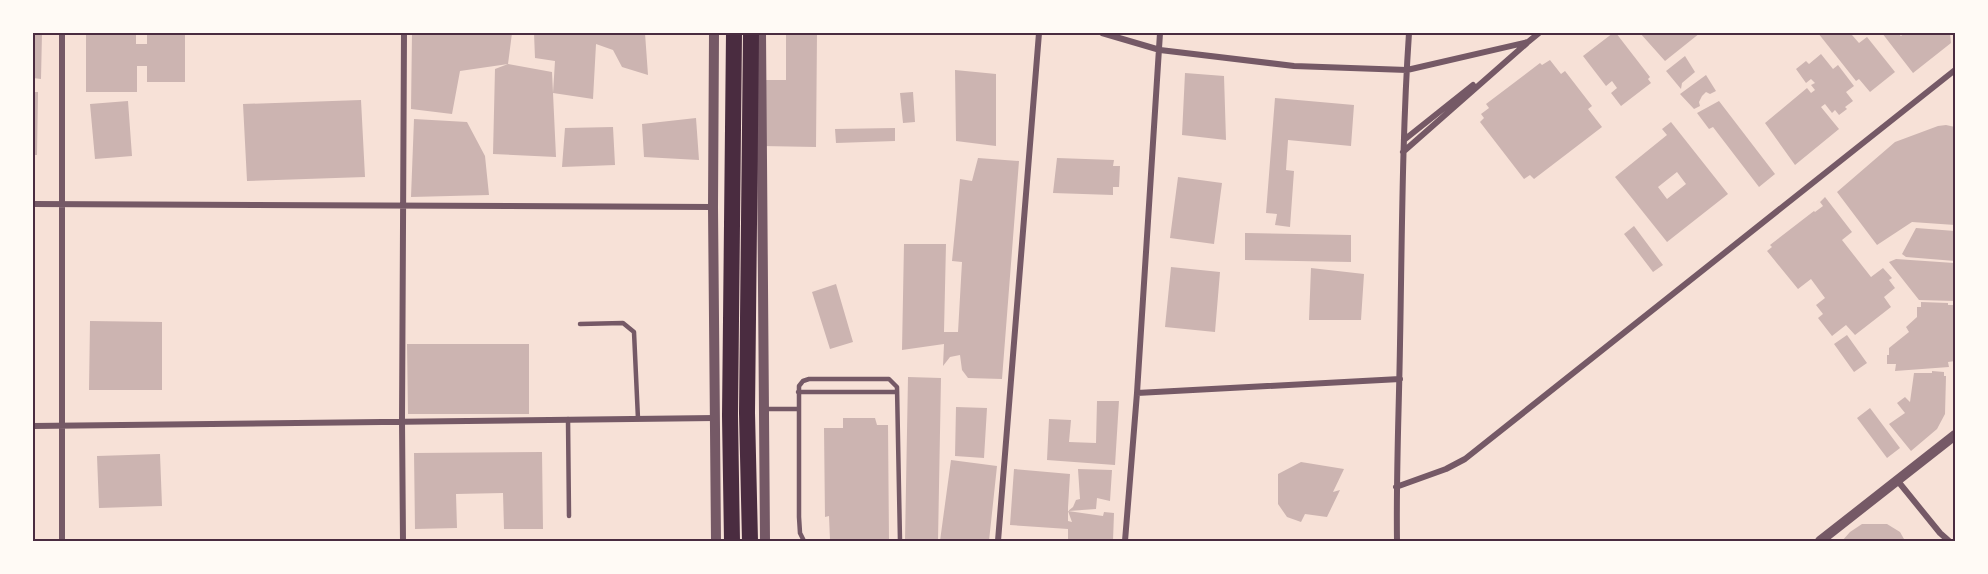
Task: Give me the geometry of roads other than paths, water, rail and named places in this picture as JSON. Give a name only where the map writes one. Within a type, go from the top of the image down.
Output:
[{"type":"highway","points":[[732,541],[730,416],[734,33]]},
{"type":"highway","points":[[750,541],[747,413],[751,33]]},
{"type":"street","points":[[62,33],[62,541]]},
{"type":"street","points":[[403,541],[404,33]]},
{"type":"street","points":[[714,33],[716,541]]},
{"type":"street","points":[[761,33],[765,541]]},
{"type":"street","points":[[998,541],[1039,33]]},
{"type":"street","points":[[1102,33],[1160,50],[1294,66],[1407,70],[1528,42]]},
{"type":"street","points":[[1125,541],[1160,33]]},
{"type":"street","points":[[1396,541],[1403,152],[1409,33]]},
{"type":"street","points":[[1404,140],[1539,33]]},
{"type":"street","points":[[1403,152],[1528,42]]},
{"type":"street","points":[[1396,488],[1446,469],[1465,459],[1955,70]]},
{"type":"street","points":[[33,204],[713,207]]},
{"type":"street","points":[[1137,393],[1400,379]]},
{"type":"street","points":[[33,426],[715,418]]},
{"type":"street","points":[[1820,541],[1955,435]]},
{"type":"street","points":[[1897,480],[1949,541]]},
{"type":"lane","points":[[580,324],[623,323],[634,332],[638,419]]},
{"type":"lane","points":[[804,541],[800,533],[799,518],[799,386],[808,379],[889,379],[897,387],[900,541]]},
{"type":"lane","points":[[798,392],[897,393]]},
{"type":"lane","points":[[763,409],[798,409]]},
{"type":"lane","points":[[568,419],[569,516]]}]
